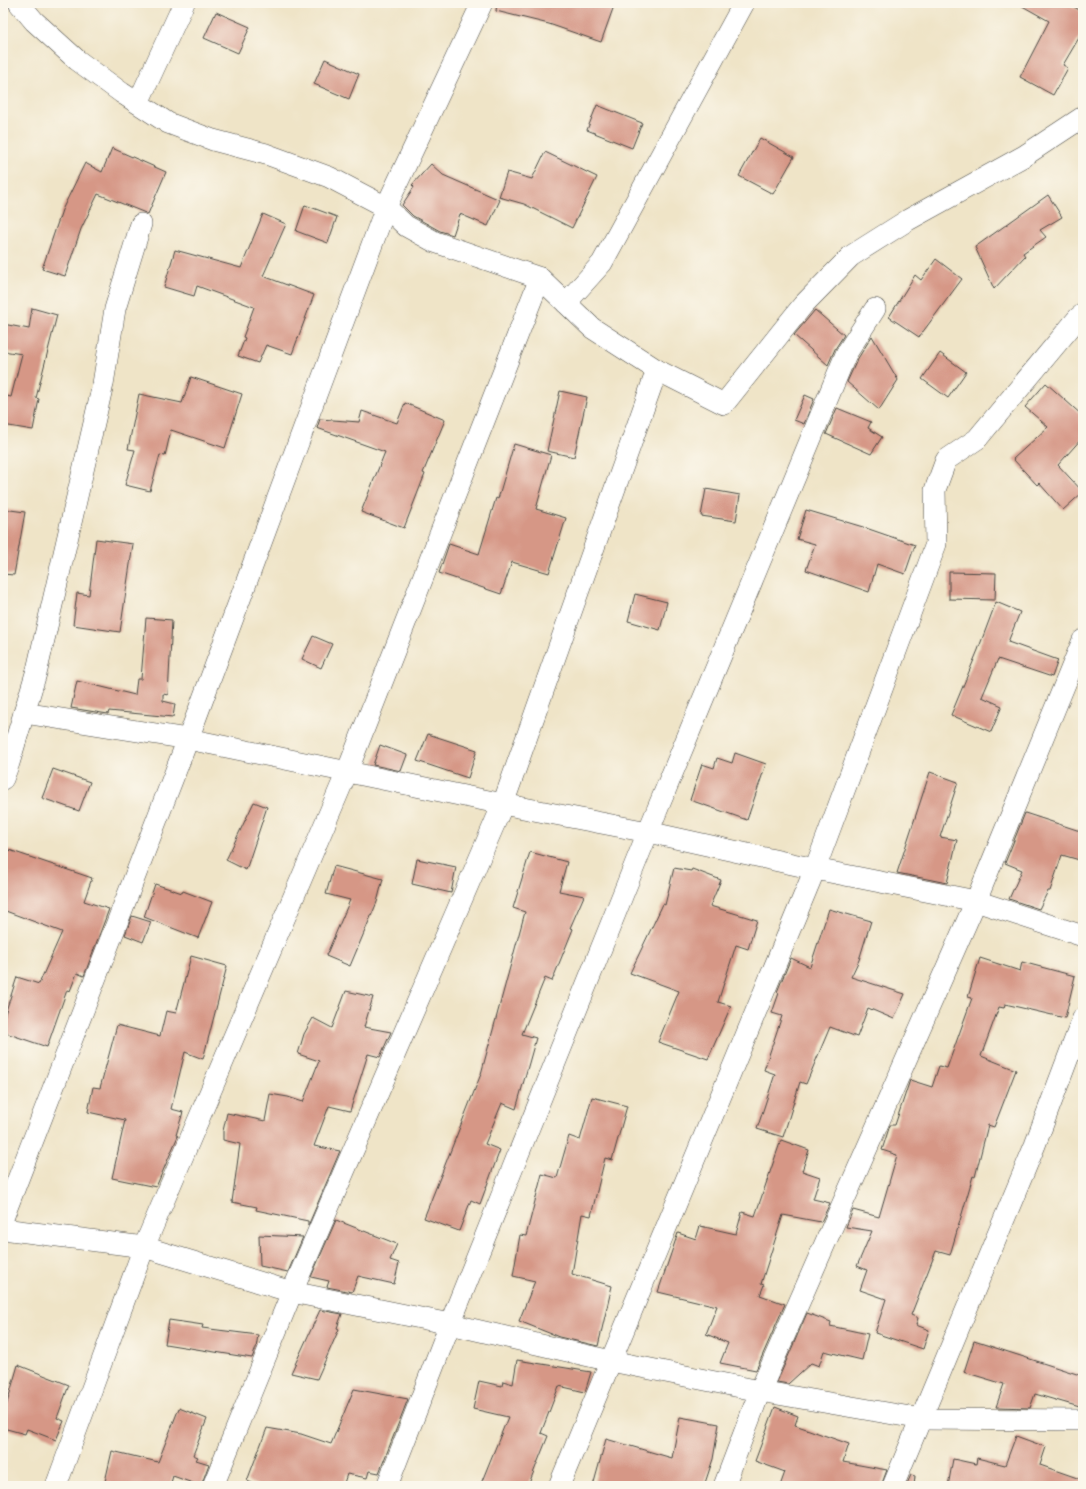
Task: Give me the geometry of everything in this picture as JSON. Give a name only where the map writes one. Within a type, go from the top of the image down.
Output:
[{"type":"street","points":[[19,3],[34,21],[78,60],[168,123],[213,140],[266,154],[329,177],[386,207],[406,226],[435,242],[540,278],[592,328],[657,370],[724,404],[803,305],[851,256],[908,220],[1024,156],[1083,117]]},
{"type":"street","points":[[138,103],[184,3]]},
{"type":"street","points":[[3,1218],[188,739],[386,207],[482,3]]},
{"type":"street","points":[[566,303],[602,262],[744,3]]},
{"type":"street","points":[[3,779],[38,670],[103,384],[115,309],[141,224]]},
{"type":"street","points":[[56,1486],[144,1247],[347,772],[540,278]]},
{"type":"street","points":[[387,1486],[450,1324],[648,832],[846,354],[875,309]]},
{"type":"street","points":[[559,1486],[815,870],[936,544],[935,490],[946,460],[977,439],[1044,357],[1083,314]]},
{"type":"street","points":[[213,1486],[292,1292],[504,804],[657,370]]},
{"type":"street","points":[[724,1486],[760,1391],[976,901],[1083,640]]},
{"type":"street","points":[[24,713],[188,739],[648,832],[815,870],[976,901],[1083,936]]},
{"type":"street","points":[[893,1486],[1035,1145],[1083,1018]]},
{"type":"street","points":[[3,1229],[144,1247],[292,1292],[450,1324],[611,1361],[760,1391],[922,1419],[1083,1420]]},
{"type":"building","points":[[497,3],[615,3],[601,42],[549,24],[496,11]]},
{"type":"building","points":[[1017,3],[1067,3],[1083,12],[1083,31],[1063,65],[1068,68],[1053,95],[1020,77],[1049,21]]},
{"type":"building","points":[[216,12],[250,27],[238,53],[204,38]]},
{"type":"building","points":[[325,59],[359,74],[349,99],[314,84]]},
{"type":"building","points":[[597,105],[642,123],[632,148],[587,130]]},
{"type":"building","points":[[760,138],[794,157],[773,194],[739,176]]},
{"type":"building","points":[[112,148],[166,172],[148,214],[98,194],[81,229],[65,276],[42,269],[62,210],[85,163],[102,172]]},
{"type":"building","points":[[545,152],[597,177],[572,228],[524,204],[499,197],[507,172],[532,179]]},
{"type":"building","points":[[431,164],[443,175],[500,200],[488,226],[460,214],[453,235],[440,231],[413,216],[402,205],[414,187],[412,185]]},
{"type":"building","points":[[1048,195],[1062,217],[1040,230],[1046,237],[1023,253],[1025,256],[994,289],[975,247]]},
{"type":"building","points":[[305,205],[337,217],[328,243],[296,231]]},
{"type":"building","points":[[263,214],[286,224],[263,276],[314,295],[292,354],[266,345],[258,363],[238,356],[254,307],[197,286],[194,296],[164,287],[175,250],[241,268]]},
{"type":"building","points":[[936,259],[962,279],[919,337],[889,317],[915,275],[921,280]]},
{"type":"building","points":[[32,308],[57,315],[36,398],[39,399],[33,430],[3,425],[3,395],[11,397],[22,354],[3,351],[3,324],[29,329]]},
{"type":"building","points":[[815,310],[844,335],[835,349],[828,365],[794,335]]},
{"type":"building","points":[[872,336],[898,380],[879,410],[847,382],[857,360]]},
{"type":"building","points":[[940,353],[966,372],[948,398],[922,379]]},
{"type":"building","points":[[191,377],[242,394],[225,448],[171,430],[165,456],[160,455],[150,491],[125,485],[135,450],[128,449],[139,394],[182,403]]},
{"type":"building","points":[[1046,383],[1083,416],[1083,437],[1058,465],[1083,492],[1063,510],[1039,483],[1037,485],[1013,459],[1048,427],[1025,407]]},
{"type":"building","points":[[560,391],[587,397],[574,457],[547,451]]},
{"type":"building","points":[[805,395],[814,399],[804,424],[794,420]]},
{"type":"building","points":[[405,403],[445,420],[423,473],[425,474],[404,528],[361,512],[385,452],[317,428],[320,419],[359,422],[362,411],[397,423]]},
{"type":"building","points":[[837,408],[871,422],[868,428],[882,437],[871,454],[826,434]]},
{"type":"building","points":[[514,444],[551,455],[536,509],[566,518],[549,573],[512,562],[501,594],[439,573],[449,544],[479,554],[496,498],[498,499]]},
{"type":"building","points":[[706,489],[740,495],[736,521],[701,516]]},
{"type":"building","points":[[3,509],[25,512],[14,575],[3,574]]},
{"type":"building","points":[[806,510],[863,527],[915,545],[905,574],[877,564],[869,592],[806,570],[815,544],[797,539]]},
{"type":"building","points":[[96,539],[133,544],[120,632],[73,625],[77,593],[89,595]]},
{"type":"building","points":[[949,572],[996,573],[995,600],[949,599]]},
{"type":"building","points":[[635,594],[667,602],[660,630],[628,621]]},
{"type":"building","points":[[996,602],[1020,612],[1008,642],[1058,660],[1052,677],[998,659],[982,697],[1002,706],[991,732],[951,715]]},
{"type":"building","points":[[146,618],[172,620],[168,695],[163,694],[163,701],[175,704],[173,717],[109,711],[108,714],[71,708],[77,681],[135,695],[137,679],[141,679]]},
{"type":"building","points":[[313,636],[332,644],[321,668],[302,659]]},
{"type":"building","points":[[428,734],[477,750],[468,778],[417,761]]},
{"type":"building","points":[[380,745],[407,755],[401,771],[373,765]]},
{"type":"building","points":[[735,753],[766,764],[747,820],[690,800],[702,764],[714,768],[717,758],[732,763]]},
{"type":"building","points":[[53,769],[90,782],[79,811],[42,798]]},
{"type":"building","points":[[930,772],[958,782],[940,837],[957,840],[947,883],[897,873]]},
{"type":"building","points":[[254,802],[267,807],[246,870],[226,860]]},
{"type":"building","points":[[1025,813],[1083,832],[1083,861],[1062,855],[1050,891],[1048,891],[1039,909],[1009,899],[1022,870],[1005,863]]},
{"type":"building","points":[[3,848],[92,878],[84,901],[109,909],[84,976],[77,973],[70,991],[67,990],[47,1047],[3,1032],[3,1020],[17,977],[39,984],[62,932],[3,910]]},
{"type":"building","points":[[530,852],[567,862],[559,891],[584,896],[570,928],[573,929],[552,981],[545,978],[522,1034],[536,1038],[516,1109],[502,1103],[485,1144],[500,1150],[480,1204],[471,1200],[459,1231],[424,1218],[481,1074],[525,912],[513,908]]},
{"type":"building","points":[[417,859],[456,867],[451,893],[412,884]]},
{"type":"building","points":[[334,866],[383,879],[377,902],[350,966],[326,956],[350,900],[326,894]]},
{"type":"building","points":[[674,868],[691,871],[692,869],[721,880],[710,906],[757,920],[748,949],[736,945],[718,1002],[731,1006],[708,1059],[658,1042],[679,991],[630,973],[663,904],[665,905]]},
{"type":"building","points":[[155,884],[182,893],[183,891],[212,902],[198,938],[144,917]]},
{"type":"building","points":[[829,909],[871,921],[859,960],[851,977],[905,994],[894,1019],[868,1008],[857,1037],[830,1027],[806,1084],[800,1082],[783,1137],[757,1129],[775,1074],[764,1070],[782,1016],[772,1013],[779,993],[777,992],[791,958],[810,967]]},
{"type":"building","points":[[132,916],[151,922],[143,942],[125,935]]},
{"type":"building","points":[[191,956],[227,966],[203,1059],[185,1052],[171,1109],[183,1112],[176,1135],[178,1136],[156,1187],[112,1178],[125,1120],[88,1112],[93,1087],[100,1088],[117,1025],[160,1036],[166,1011],[176,1013]]},
{"type":"building","points":[[980,958],[1020,971],[1022,962],[1075,976],[1065,1018],[1005,1004],[1004,1008],[999,1007],[981,1056],[1016,1070],[994,1127],[988,1125],[975,1177],[973,1176],[950,1255],[936,1251],[911,1315],[918,1318],[916,1325],[929,1330],[923,1349],[875,1333],[886,1299],[860,1290],[867,1270],[857,1266],[872,1231],[846,1227],[853,1210],[879,1217],[897,1155],[882,1150],[890,1125],[895,1125],[910,1080],[932,1087],[939,1066],[947,1068],[972,998],[968,997]]},
{"type":"building","points":[[346,991],[373,997],[364,1027],[391,1032],[380,1057],[368,1054],[350,1111],[329,1106],[314,1146],[340,1151],[308,1226],[308,1221],[256,1210],[257,1207],[232,1202],[240,1144],[223,1140],[223,1131],[227,1113],[265,1121],[270,1094],[288,1097],[303,1102],[319,1061],[298,1054],[304,1034],[313,1018],[332,1028]]},
{"type":"building","points":[[592,1097],[627,1106],[612,1160],[605,1158],[591,1216],[582,1214],[572,1274],[612,1286],[598,1346],[559,1337],[519,1321],[535,1281],[513,1276],[520,1235],[526,1236],[542,1174],[557,1178],[569,1136],[580,1140]]},
{"type":"building","points":[[781,1140],[809,1150],[802,1171],[820,1177],[813,1199],[830,1203],[821,1222],[783,1215],[761,1284],[764,1285],[760,1295],[785,1304],[756,1370],[720,1363],[728,1343],[706,1334],[717,1306],[658,1292],[678,1233],[696,1239],[700,1226],[736,1234],[742,1212],[755,1216]]},
{"type":"building","points":[[336,1220],[397,1244],[390,1260],[399,1263],[394,1284],[358,1276],[352,1292],[327,1287],[329,1281],[311,1277]]},
{"type":"building","points":[[259,1235],[303,1237],[288,1272],[260,1266]]},
{"type":"building","points":[[320,1310],[342,1314],[337,1328],[339,1329],[317,1379],[291,1373]]},
{"type":"building","points":[[807,1313],[831,1322],[830,1326],[868,1334],[862,1360],[824,1351],[819,1366],[811,1363],[788,1384],[777,1382]]},
{"type":"building","points":[[169,1320],[203,1325],[202,1328],[258,1335],[256,1348],[252,1358],[165,1344]]},
{"type":"building","points":[[974,1341],[1083,1376],[1083,1408],[1035,1394],[1030,1408],[996,1407],[1004,1384],[964,1372]]},
{"type":"building","points":[[517,1360],[591,1372],[585,1392],[559,1386],[541,1433],[548,1436],[528,1486],[480,1486],[508,1417],[473,1409],[479,1381],[502,1386],[503,1381],[513,1384]]},
{"type":"building","points":[[18,1365],[69,1385],[57,1418],[64,1421],[56,1440],[27,1429],[25,1434],[3,1428],[3,1417]]},
{"type":"building","points":[[354,1389],[408,1399],[379,1473],[369,1471],[367,1478],[347,1474],[343,1486],[259,1486],[247,1481],[267,1428],[301,1434],[331,1444]]},
{"type":"building","points":[[775,1407],[798,1416],[795,1425],[849,1444],[843,1462],[887,1470],[881,1486],[780,1486],[785,1472],[755,1461]]},
{"type":"building","points":[[179,1408],[207,1419],[193,1455],[198,1457],[196,1460],[209,1464],[201,1486],[173,1476],[170,1486],[104,1486],[112,1451],[158,1462]]},
{"type":"building","points":[[680,1417],[719,1424],[713,1459],[704,1486],[593,1486],[606,1439],[672,1458]]},
{"type":"building","points":[[1016,1436],[1046,1447],[1040,1465],[1083,1480],[1083,1486],[948,1486],[953,1459],[976,1464],[977,1458],[1005,1465]]},
{"type":"building","points":[[911,1475],[915,1476],[914,1486],[906,1486]]}]
